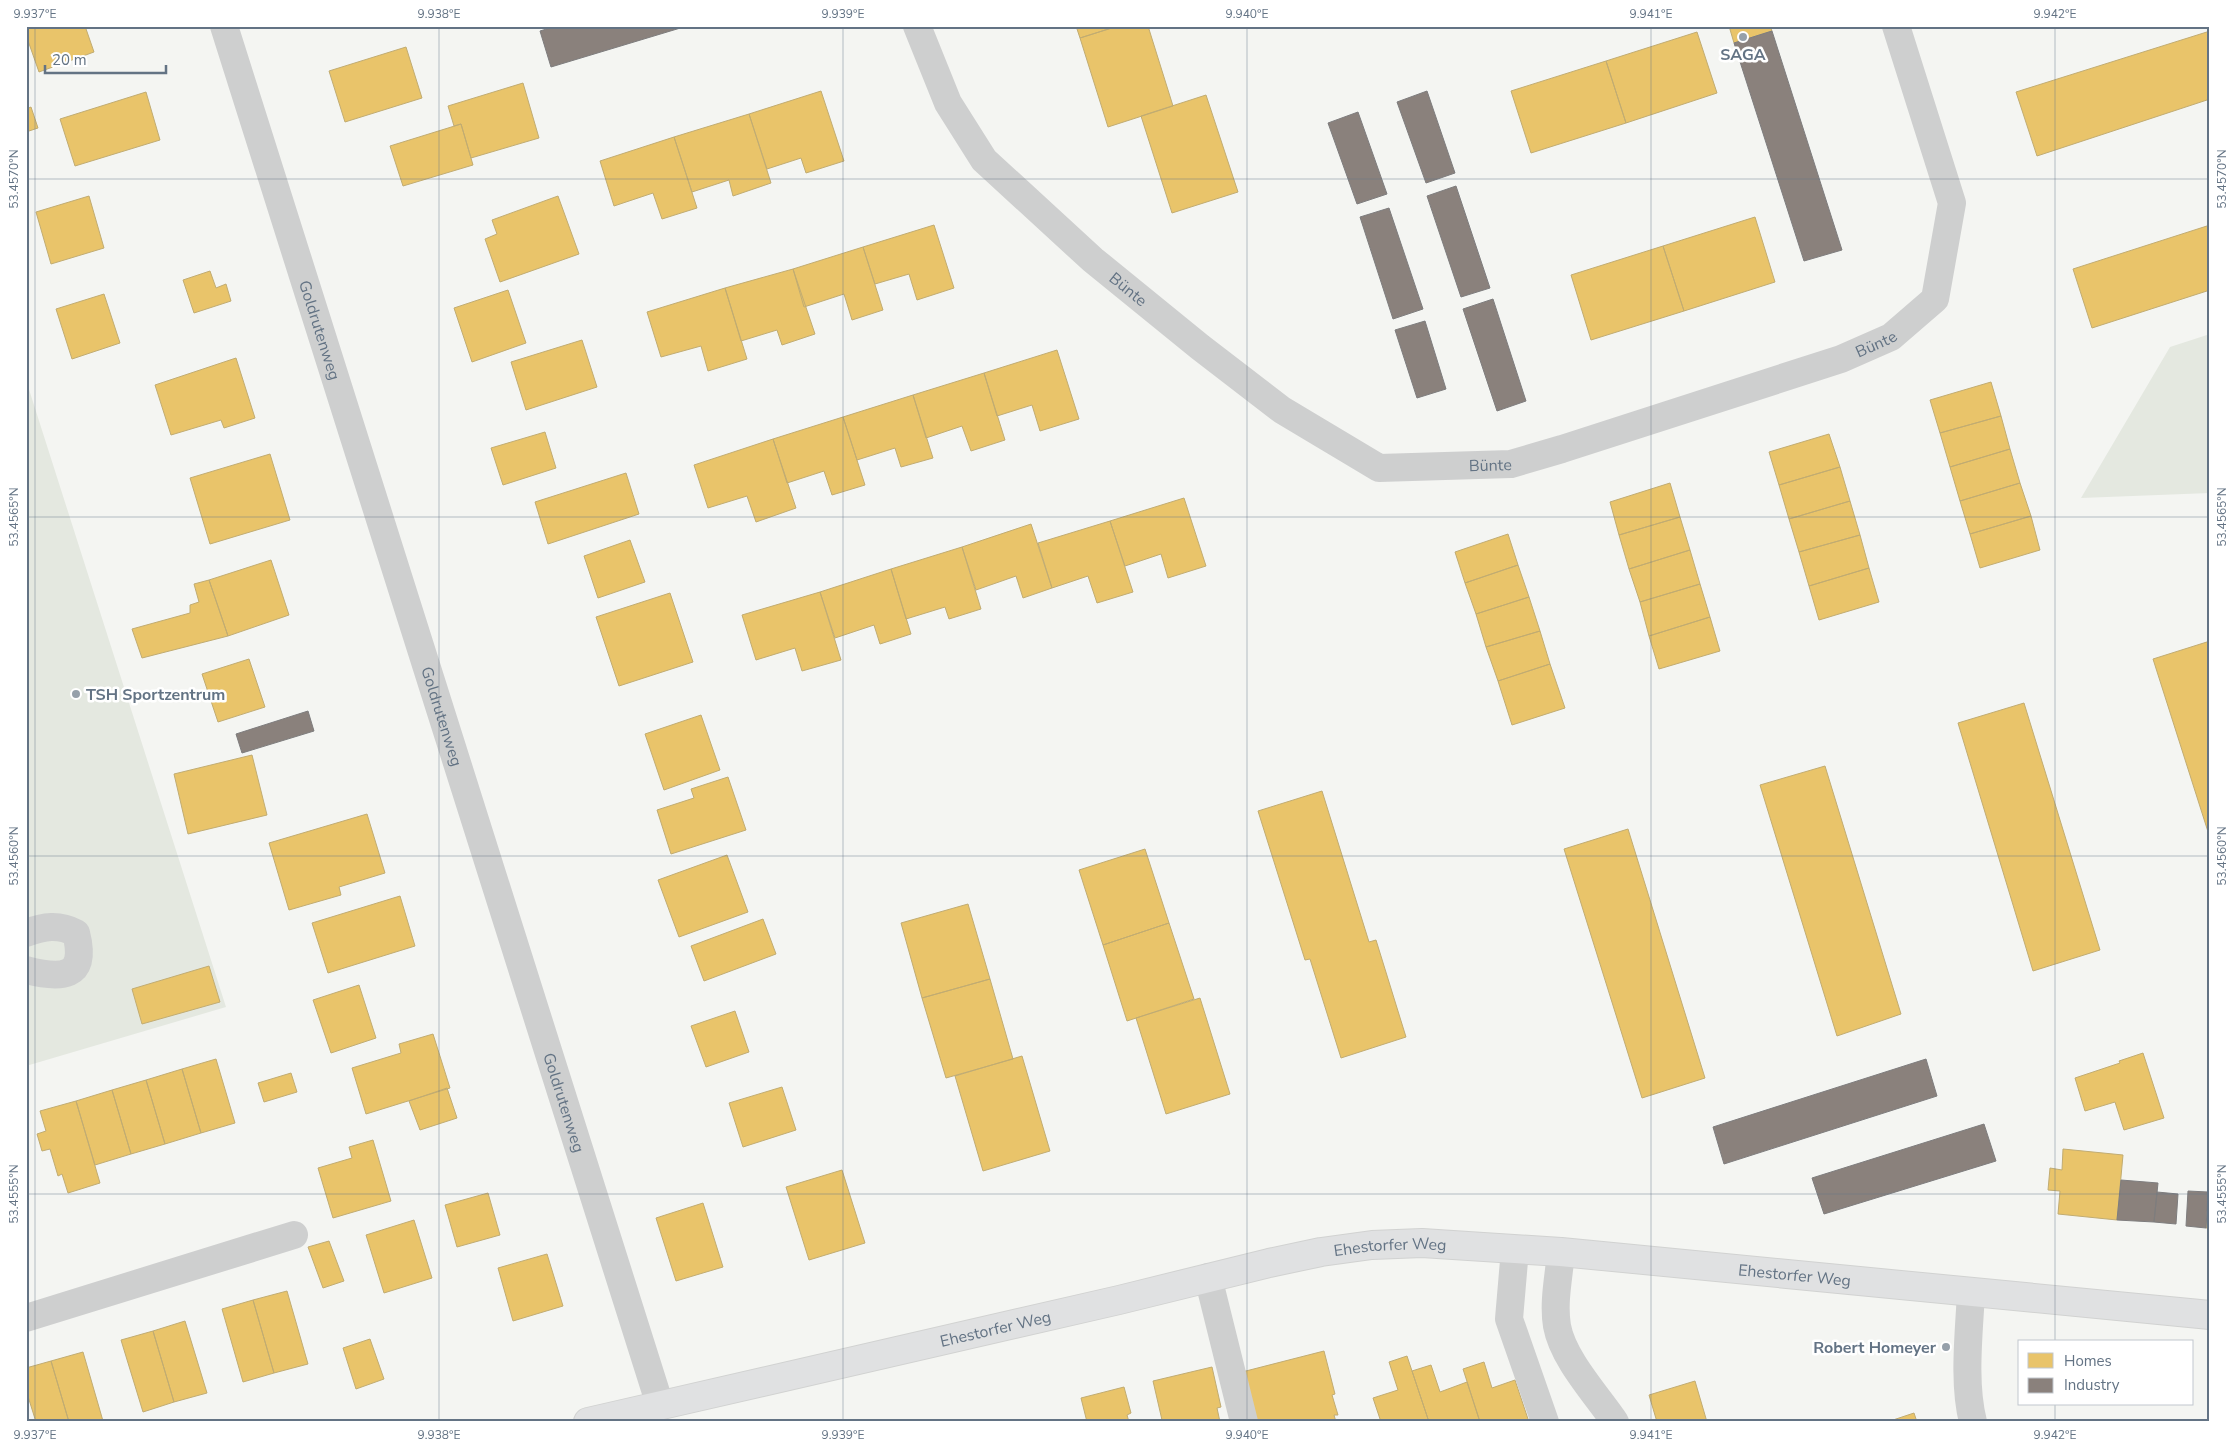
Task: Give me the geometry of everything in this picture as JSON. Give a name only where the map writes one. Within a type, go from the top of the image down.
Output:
[{"type":"main road","name":"Ehestorfer Weg","points":[[588,1422],[1109,1302],[1208,1277],[1321,1252],[1372,1246],[1422,1243],[1561,1252],[2210,1315]]},
{"type":"street","name":"Goldrutenweg","points":[[224,26],[660,1405]]},
{"type":"street","name":"Bünte","points":[[917,26],[948,103],[984,160],[1093,260],[1207,353],[1282,410],[1378,468],[1511,464],[1562,450],[1842,359],[1891,337],[1935,299],[1952,203],[1896,26]]},
{"type":"street","points":[[26,933],[41,927],[63,927],[76,933],[79,944],[74,970],[68,974],[49,975],[26,970]]},
{"type":"street","points":[[26,1318],[294,1235]]},
{"type":"street","points":[[1515,1249],[1509,1318],[1545,1422]]},
{"type":"street","points":[[1561,1252],[1556,1308],[1560,1339],[1568,1354],[1615,1422]]},
{"type":"street","points":[[1208,1277],[1244,1422]]},
{"type":"street","points":[[1971,1293],[1968,1369],[1971,1412],[1974,1422]]},
{"type":"shaded area","points":[[2210,334],[2210,493],[2081,498],[2170,347]]},
{"type":"shaded area","name":"TSH Sportzentrum","points":[[26,380],[226,1007],[26,1066]]},
{"type":"building: Homes","points":[[26,26],[85,26],[94,52],[39,72],[26,35]]},
{"type":"building: Homes","points":[[1076,26],[1118,26],[1080,38]]},
{"type":"building: Homes","points":[[1118,26],[1148,26],[1173,106],[1108,127],[1080,38]]},
{"type":"building: Homes","name":"SAGA","points":[[1729,26],[1770,26],[1772,31],[1734,43]]},
{"type":"building: Homes","points":[[2210,31],[2210,99],[2037,156],[2016,92]]},
{"type":"building: Homes","points":[[1697,32],[1717,93],[1626,123],[1606,61]]},
{"type":"building: Homes","points":[[406,47],[422,98],[345,122],[329,71]]},
{"type":"building: Homes","points":[[1606,61],[1626,123],[1531,153],[1511,91]]},
{"type":"building: Homes","points":[[523,83],[539,138],[471,158],[461,124],[454,126],[448,106]]},
{"type":"building: Homes","points":[[821,91],[844,161],[806,173],[801,158],[767,169],[749,114]]},
{"type":"building: Homes","points":[[146,92],[160,140],[75,166],[60,119]]},
{"type":"building: Homes","points":[[1206,95],[1238,192],[1172,213],[1141,116]]},
{"type":"building: Homes","points":[[31,107],[38,128],[26,132],[26,109]]},
{"type":"building: Homes","points":[[749,114],[771,183],[733,196],[729,180],[692,192],[674,137]]},
{"type":"building: Homes","points":[[461,124],[473,165],[403,186],[390,146]]},
{"type":"building: Homes","points":[[674,137],[697,208],[662,219],[653,193],[614,206],[600,161]]},
{"type":"building: Homes","points":[[89,196],[104,248],[51,264],[36,212]]},
{"type":"building: Homes","points":[[558,196],[579,254],[500,282],[485,239],[497,234],[492,220]]},
{"type":"building: Homes","points":[[1755,217],[1775,282],[1684,311],[1663,246]]},
{"type":"building: Homes","points":[[934,225],[954,288],[917,300],[909,274],[875,284],[863,247]]},
{"type":"building: Homes","points":[[2210,225],[2210,290],[2092,328],[2073,269]]},
{"type":"building: Homes","points":[[1663,246],[1684,311],[1591,340],[1571,275]]},
{"type":"building: Homes","points":[[863,247],[883,310],[852,320],[844,294],[804,307],[793,269]]},
{"type":"building: Homes","points":[[793,269],[815,334],[782,345],[777,330],[741,341],[725,288]]},
{"type":"building: Homes","points":[[210,271],[216,288],[226,284],[231,301],[194,313],[183,280]]},
{"type":"building: Homes","points":[[725,288],[747,359],[708,371],[701,346],[661,357],[647,312]]},
{"type":"building: Homes","points":[[508,290],[526,343],[472,362],[454,308]]},
{"type":"building: Homes","points":[[104,294],[120,343],[72,359],[56,309]]},
{"type":"building: Homes","points":[[582,340],[597,387],[526,410],[511,362]]},
{"type":"building: Homes","points":[[1057,350],[1079,419],[1040,431],[1032,405],[997,416],[984,373]]},
{"type":"building: Homes","points":[[236,358],[255,418],[224,428],[221,420],[171,435],[155,385]]},
{"type":"building: Homes","points":[[984,373],[1005,440],[971,451],[962,426],[926,438],[913,395]]},
{"type":"building: Homes","points":[[1991,382],[2001,416],[1940,433],[1930,400]]},
{"type":"building: Homes","points":[[913,395],[933,458],[901,467],[895,448],[857,460],[843,417]]},
{"type":"building: Homes","points":[[2001,416],[2010,449],[1950,467],[1940,433]]},
{"type":"building: Homes","points":[[843,417],[865,485],[832,495],[824,471],[787,483],[773,439]]},
{"type":"building: Homes","points":[[545,432],[556,468],[503,485],[491,448]]},
{"type":"building: Homes","points":[[1829,434],[1840,467],[1779,485],[1769,452]]},
{"type":"building: Homes","points":[[773,439],[796,508],[756,522],[747,496],[708,508],[694,465]]},
{"type":"building: Homes","points":[[2010,449],[2020,483],[1960,501],[1950,467]]},
{"type":"building: Homes","points":[[270,454],[290,520],[210,544],[190,478]]},
{"type":"building: Homes","points":[[1840,467],[1850,501],[1789,519],[1779,485]]},
{"type":"building: Homes","points":[[626,473],[639,514],[548,544],[535,502]]},
{"type":"building: Homes","points":[[1670,483],[1680,517],[1619,535],[1610,502]]},
{"type":"building: Homes","points":[[2020,483],[2031,516],[1970,534],[1960,501]]},
{"type":"building: Homes","points":[[1184,498],[1206,566],[1168,578],[1161,554],[1125,566],[1110,521]]},
{"type":"building: Homes","points":[[1850,501],[1860,535],[1799,552],[1789,519]]},
{"type":"building: Homes","points":[[2031,516],[2040,550],[1980,568],[1970,534]]},
{"type":"building: Homes","points":[[1680,517],[1690,550],[1629,569],[1619,535]]},
{"type":"building: Homes","points":[[1110,521],[1133,592],[1097,603],[1088,576],[1052,588],[1038,543]]},
{"type":"building: Homes","points":[[1031,524],[1052,588],[1023,598],[1016,576],[976,590],[962,547]]},
{"type":"building: Homes","points":[[1508,534],[1518,565],[1465,583],[1455,552]]},
{"type":"building: Homes","points":[[1860,535],[1869,568],[1809,586],[1799,552]]},
{"type":"building: Homes","points":[[630,540],[645,582],[598,598],[584,556]]},
{"type":"building: Homes","points":[[962,547],[981,609],[949,619],[945,607],[906,619],[891,569]]},
{"type":"building: Homes","points":[[1690,550],[1700,584],[1640,602],[1629,569]]},
{"type":"building: Homes","points":[[271,560],[289,615],[228,636],[209,580]]},
{"type":"building: Homes","points":[[1518,565],[1529,597],[1476,614],[1465,583]]},
{"type":"building: Homes","points":[[1869,568],[1879,602],[1819,620],[1809,586]]},
{"type":"building: Homes","points":[[891,569],[911,634],[880,644],[874,625],[835,638],[820,592]]},
{"type":"building: Homes","points":[[209,580],[228,636],[142,658],[132,629],[190,613],[190,605],[199,602],[194,584]]},
{"type":"building: Homes","points":[[1700,584],[1710,617],[1649,636],[1640,602]]},
{"type":"building: Homes","points":[[820,592],[841,660],[802,671],[795,648],[756,660],[742,615]]},
{"type":"building: Homes","points":[[670,593],[693,662],[619,686],[596,617]]},
{"type":"building: Homes","points":[[1529,597],[1540,631],[1486,647],[1476,614]]},
{"type":"building: Homes","points":[[1710,617],[1720,651],[1659,669],[1649,636]]},
{"type":"building: Homes","points":[[1540,631],[1550,664],[1498,681],[1486,647]]},
{"type":"building: Homes","points":[[2210,641],[2210,838],[2153,659]]},
{"type":"building: Homes","points":[[249,659],[265,707],[218,722],[202,674]]},
{"type":"building: Homes","points":[[1550,664],[1565,708],[1512,725],[1498,681]]},
{"type":"building: Homes","points":[[2024,703],[2100,950],[2033,971],[1958,723]]},
{"type":"building: Homes","points":[[701,715],[720,770],[664,790],[645,734]]},
{"type":"building: Homes","points":[[252,755],[267,815],[188,834],[174,774]]},
{"type":"building: Homes","points":[[1825,766],[1901,1014],[1837,1036],[1760,785]]},
{"type":"building: Homes","points":[[728,777],[746,830],[671,854],[657,810],[694,798],[691,789]]},
{"type":"building: Homes","points":[[1322,791],[1369,942],[1376,940],[1406,1037],[1341,1058],[1310,959],[1305,960],[1258,811]]},
{"type":"building: Homes","points":[[367,814],[385,873],[339,887],[341,895],[289,910],[269,843]]},
{"type":"building: Homes","points":[[1628,829],[1705,1078],[1642,1098],[1564,849]]},
{"type":"building: Homes","points":[[1145,849],[1169,923],[1103,945],[1079,870]]},
{"type":"building: Homes","points":[[727,855],[748,912],[679,937],[658,880]]},
{"type":"building: Homes","points":[[400,896],[415,946],[328,973],[312,923]]},
{"type":"building: Homes","points":[[968,904],[990,979],[922,998],[901,923]]},
{"type":"building: Homes","points":[[763,919],[776,954],[704,981],[691,946]]},
{"type":"building: Homes","points":[[1169,923],[1194,999],[1127,1021],[1103,945]]},
{"type":"building: Homes","points":[[209,966],[220,1002],[142,1024],[132,989]]},
{"type":"building: Homes","points":[[990,979],[1013,1059],[946,1078],[922,998]]},
{"type":"building: Homes","points":[[359,985],[376,1038],[331,1053],[313,1000]]},
{"type":"building: Homes","points":[[1200,998],[1230,1094],[1166,1114],[1136,1018]]},
{"type":"building: Homes","points":[[735,1011],[749,1052],[706,1067],[691,1026]]},
{"type":"building: Homes","points":[[433,1034],[450,1088],[366,1114],[352,1068],[401,1053],[399,1044]]},
{"type":"building: Homes","points":[[2143,1053],[2164,1118],[2124,1130],[2115,1102],[2085,1111],[2075,1078]]},
{"type":"building: Homes","points":[[1022,1056],[1050,1151],[983,1171],[955,1076]]},
{"type":"building: Homes","points":[[216,1059],[235,1123],[201,1133],[182,1069]]},
{"type":"building: Homes","points":[[182,1069],[201,1133],[165,1144],[146,1080]]},
{"type":"building: Homes","points":[[291,1073],[297,1092],[264,1102],[258,1083]]},
{"type":"building: Homes","points":[[146,1080],[165,1144],[131,1154],[112,1090]]},
{"type":"building: Homes","points":[[782,1087],[796,1130],[743,1147],[729,1103]]},
{"type":"building: Homes","points":[[447,1088],[457,1118],[420,1130],[409,1101]]},
{"type":"building: Homes","points":[[112,1090],[131,1154],[95,1165],[76,1101]]},
{"type":"building: Homes","points":[[76,1101],[100,1183],[68,1193],[62,1174],[58,1176],[50,1149],[42,1151],[37,1134],[46,1131],[40,1111]]},
{"type":"building: Homes","points":[[373,1140],[391,1201],[333,1218],[318,1168],[352,1158],[349,1147]]},
{"type":"building: Homes","points":[[2063,1149],[2123,1155],[2117,1220],[2058,1214],[2060,1191],[2048,1190],[2050,1168],[2062,1170]]},
{"type":"building: Homes","points":[[842,1170],[865,1243],[809,1260],[786,1187]]},
{"type":"building: Homes","points":[[2210,1170],[2210,1228],[2206,1228]]},
{"type":"building: Homes","points":[[488,1193],[500,1235],[457,1247],[445,1205]]},
{"type":"building: Homes","points":[[703,1203],[723,1267],[676,1281],[656,1218]]},
{"type":"building: Homes","points":[[414,1220],[432,1278],[384,1293],[366,1235]]},
{"type":"building: Homes","points":[[329,1241],[344,1281],[323,1288],[308,1247]]},
{"type":"building: Homes","points":[[547,1254],[563,1306],[513,1321],[498,1268]]},
{"type":"building: Homes","points":[[287,1291],[308,1364],[274,1373],[253,1300]]},
{"type":"building: Homes","points":[[253,1300],[274,1373],[243,1382],[222,1309]]},
{"type":"building: Homes","points":[[185,1321],[207,1393],[174,1402],[153,1331]]},
{"type":"building: Homes","points":[[153,1331],[174,1402],[143,1412],[121,1340]]},
{"type":"building: Homes","points":[[370,1339],[384,1379],[356,1389],[343,1348]]},
{"type":"building: Homes","points":[[1324,1351],[1335,1394],[1332,1395],[1338,1415],[1334,1415],[1336,1422],[1255,1422],[1242,1372]]},
{"type":"building: Homes","points":[[83,1352],[102,1422],[69,1422],[51,1361]]},
{"type":"building: Homes","points":[[1407,1356],[1429,1422],[1381,1422],[1373,1398],[1398,1390],[1389,1362]]},
{"type":"building: Homes","points":[[51,1361],[69,1422],[36,1422],[26,1390],[26,1368]]},
{"type":"building: Homes","points":[[1484,1362],[1492,1388],[1515,1380],[1529,1422],[1480,1422],[1463,1369]]},
{"type":"building: Homes","points":[[1431,1365],[1440,1392],[1467,1382],[1480,1422],[1429,1422],[1412,1371]]},
{"type":"building: Homes","points":[[1212,1367],[1221,1407],[1217,1408],[1220,1422],[1162,1420],[1153,1381]]},
{"type":"building: Homes","points":[[1695,1381],[1707,1422],[1657,1422],[1649,1395]]},
{"type":"building: Homes","points":[[1124,1387],[1131,1413],[1127,1415],[1129,1422],[1087,1422],[1081,1398]]},
{"type":"building: Homes","points":[[1914,1413],[1917,1422],[1887,1422]]},
{"type":"building: Industry","points":[[556,26],[687,26],[551,67],[540,31]]},
{"type":"building: Industry","points":[[1772,31],[1842,250],[1804,261],[1734,43]]},
{"type":"building: Industry","points":[[1427,91],[1455,173],[1426,183],[1397,102]]},
{"type":"building: Industry","points":[[1358,112],[1387,194],[1357,204],[1328,123]]},
{"type":"building: Industry","points":[[1456,186],[1490,288],[1461,297],[1427,196]]},
{"type":"building: Industry","points":[[1389,208],[1423,309],[1393,319],[1360,217]]},
{"type":"building: Industry","points":[[1493,299],[1526,401],[1497,411],[1463,309]]},
{"type":"building: Industry","points":[[1425,321],[1446,389],[1417,398],[1395,330]]},
{"type":"building: Industry","points":[[308,711],[314,731],[242,753],[236,734]]},
{"type":"building: Industry","points":[[1926,1059],[1937,1096],[1724,1164],[1713,1127]]},
{"type":"building: Industry","points":[[1984,1124],[1996,1161],[1824,1214],[1812,1178]]},
{"type":"building: Industry","points":[[2121,1180],[2158,1183],[2154,1222],[2117,1220]]},
{"type":"building: Industry","points":[[2188,1191],[2208,1192],[2206,1228],[2186,1226]]},
{"type":"building: Industry","points":[[2157,1192],[2178,1194],[2176,1224],[2154,1222]]},
{"type":"place","name":"SAGA","points":[[1743,37]]},
{"type":"place","name":"TSH Sportzentrum","points":[[76,694]]},
{"type":"place","name":"Robert Homeyer","points":[[1946,1347]]}]
